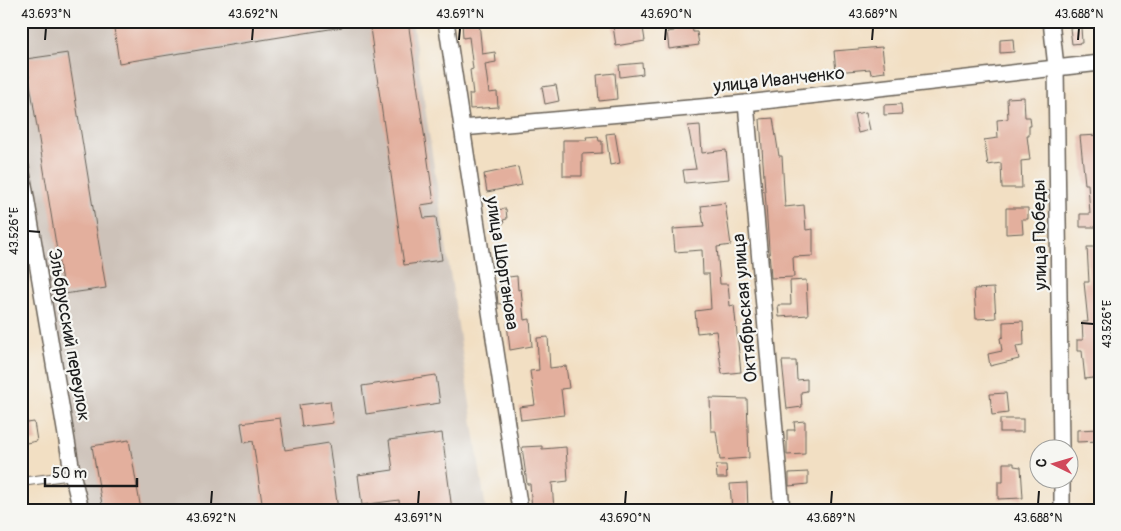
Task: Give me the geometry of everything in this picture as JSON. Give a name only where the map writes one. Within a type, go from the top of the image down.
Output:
[{"type":"street","name":"улица Шортанова","points":[[446,21],[520,510]]},
{"type":"street","name":"улица Победы","points":[[1051,21],[1056,67],[1061,438]]},
{"type":"street","name":"улица Иванченко","points":[[462,128],[746,103],[1100,62]]},
{"type":"street","name":"Октябрьская улица","points":[[746,103],[782,510]]},
{"type":"street","name":"Эльбрусский переулок","points":[[21,167],[73,475],[81,510]]},
{"type":"street","points":[[1062,488],[1062,510]]},
{"type":"lane","points":[[21,482],[73,475]]},
{"type":"shaded area","points":[[21,21],[412,21],[486,510],[88,510],[79,473],[21,133]]},
{"type":"building","points":[[113,21],[342,21],[342,27],[119,63]]},
{"type":"building","points":[[369,21],[408,21],[434,203],[421,205],[424,218],[436,217],[442,260],[404,265]]},
{"type":"building","points":[[462,21],[479,21],[482,54],[495,52],[496,62],[485,64],[489,93],[497,92],[498,107],[470,109],[469,94],[473,94],[470,70],[473,69],[469,37],[463,38]]},
{"type":"building","points":[[642,21],[645,41],[616,46],[613,26]]},
{"type":"building","points":[[691,22],[693,32],[697,32],[699,45],[669,49],[667,32],[674,31],[681,23]]},
{"type":"building","points":[[1081,27],[1082,43],[1072,44],[1070,28]]},
{"type":"building","points":[[1013,39],[1014,52],[1000,53],[1000,40]]},
{"type":"building","points":[[882,47],[885,72],[871,74],[870,69],[836,72],[834,51]]},
{"type":"building","points":[[68,53],[106,288],[64,294],[26,59]]},
{"type":"building","points":[[642,63],[643,74],[620,77],[619,65]]},
{"type":"building","points":[[615,73],[617,99],[599,101],[597,75]]},
{"type":"building","points":[[556,85],[559,101],[545,104],[542,87]]},
{"type":"building","points":[[1024,97],[1025,117],[1030,117],[1031,126],[1029,126],[1029,136],[1027,136],[1030,160],[1021,161],[1022,188],[1002,188],[1001,163],[988,165],[984,140],[998,138],[997,120],[1008,119],[1007,98]]},
{"type":"building","points":[[901,104],[902,114],[884,115],[884,105]]},
{"type":"building","points":[[866,112],[870,130],[858,133],[854,114]]},
{"type":"building","points":[[773,118],[779,156],[782,156],[785,207],[804,205],[806,230],[813,229],[813,256],[793,257],[794,277],[771,278],[760,119]]},
{"type":"building","points":[[700,125],[702,153],[726,150],[729,179],[685,183],[683,170],[696,169],[688,126]]},
{"type":"building","points":[[615,133],[620,163],[610,165],[606,134]]},
{"type":"building","points":[[1100,135],[1100,227],[1080,227],[1080,214],[1090,214],[1088,184],[1085,184],[1080,136]]},
{"type":"building","points":[[598,136],[599,141],[602,141],[602,153],[582,154],[582,176],[563,176],[563,140],[587,140],[586,137]]},
{"type":"building","points":[[518,167],[522,185],[487,192],[484,174]]},
{"type":"building","points":[[725,203],[731,245],[717,247],[720,284],[728,284],[730,306],[734,305],[741,372],[722,374],[716,331],[697,333],[695,311],[711,309],[709,274],[703,274],[702,250],[675,252],[673,229],[704,227],[701,206]]},
{"type":"building","points":[[1006,208],[1028,208],[1028,219],[1022,219],[1023,233],[1006,234]]},
{"type":"building","points":[[506,209],[507,219],[503,220],[504,223],[493,225],[491,210]]},
{"type":"building","points":[[1087,247],[1100,247],[1100,377],[1085,379],[1082,351],[1077,351],[1077,340],[1083,340],[1082,322],[1088,322],[1084,282],[1089,282]]},
{"type":"building","points":[[517,276],[518,290],[521,289],[524,320],[530,319],[532,346],[510,350],[507,323],[512,323],[510,303],[498,304],[497,292],[501,291],[500,278]]},
{"type":"building","points":[[806,280],[808,315],[779,317],[778,305],[791,305],[790,281]]},
{"type":"building","points":[[994,288],[996,318],[976,319],[974,289]]},
{"type":"building","points":[[1023,321],[1024,345],[1016,346],[1019,359],[990,366],[988,354],[1002,351],[1000,338],[1003,337],[1003,322]]},
{"type":"building","points":[[548,337],[550,368],[566,366],[569,388],[561,389],[564,415],[521,420],[519,407],[535,405],[530,371],[539,370],[537,338]]},
{"type":"building","points":[[782,361],[796,361],[797,380],[807,379],[807,391],[801,392],[802,407],[787,409]]},
{"type":"building","points":[[436,375],[440,403],[366,414],[362,386]]},
{"type":"building","points":[[1006,393],[1008,413],[992,415],[990,394]]},
{"type":"building","points":[[710,398],[747,399],[749,458],[720,460],[716,431],[711,431]]},
{"type":"building","points":[[330,401],[333,423],[302,427],[299,405]]},
{"type":"building","points":[[280,418],[285,450],[329,443],[338,510],[263,510],[253,441],[244,443],[241,423]]},
{"type":"building","points":[[1000,419],[1023,419],[1023,432],[1000,432]]},
{"type":"building","points":[[805,421],[805,454],[787,455],[787,430],[795,430],[794,422]]},
{"type":"building","points":[[34,422],[37,441],[21,444],[21,424]]},
{"type":"building","points":[[1100,429],[1100,441],[1078,442],[1077,430]]},
{"type":"building","points":[[442,433],[452,510],[400,510],[399,500],[362,505],[358,475],[393,470],[389,440]]},
{"type":"building","points":[[129,440],[141,510],[103,510],[92,446]]},
{"type":"building","points":[[542,446],[542,449],[566,447],[568,481],[552,483],[554,510],[532,510],[530,484],[527,484],[522,447]]},
{"type":"building","points":[[1003,463],[1014,463],[1014,466],[1021,467],[1023,498],[998,499],[998,482],[1003,482]]},
{"type":"building","points":[[716,465],[726,465],[727,478],[717,478]]},
{"type":"building","points":[[808,472],[808,484],[789,486],[789,473]]},
{"type":"building","points":[[747,483],[748,510],[732,510],[730,484]]}]
